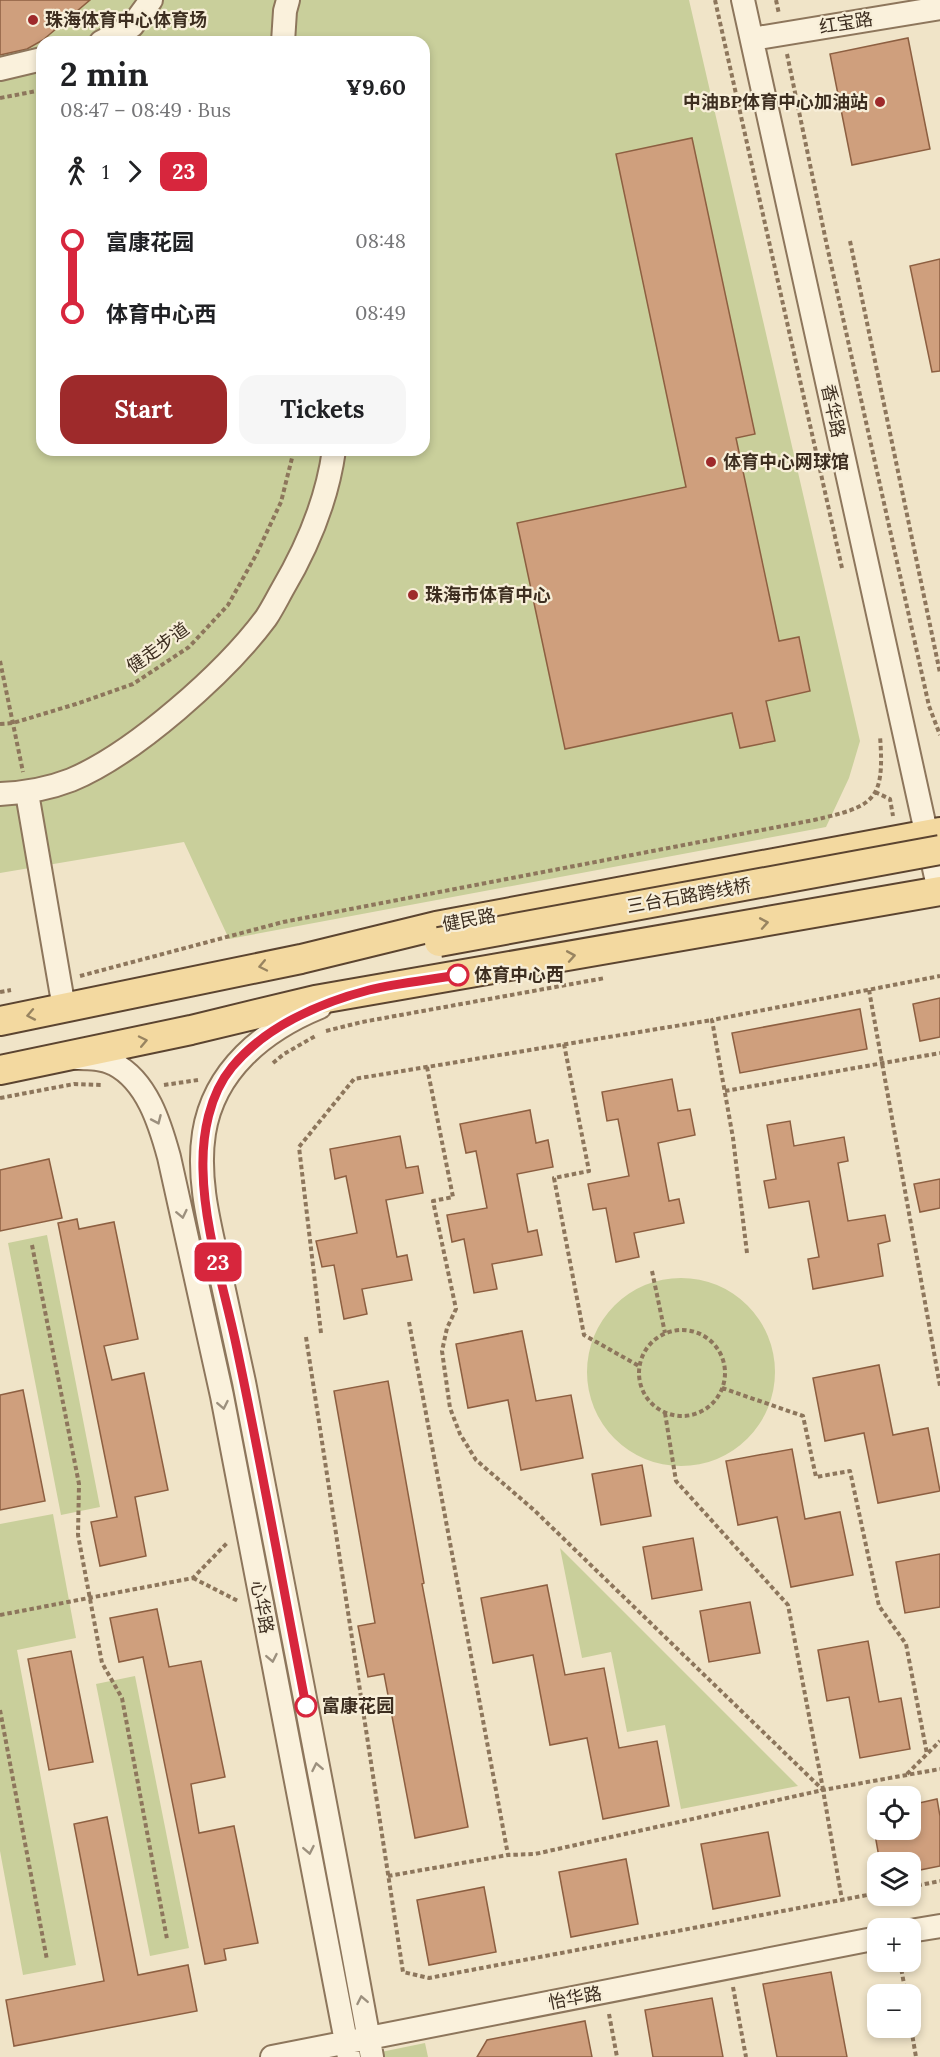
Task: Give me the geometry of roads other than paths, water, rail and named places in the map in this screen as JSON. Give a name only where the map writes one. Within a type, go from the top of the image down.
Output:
[{"type":"main road","name":"健民路","points":[[0,1021],[62,995],[301,959],[436,926],[937,833]]},
{"type":"main road","name":"三台石路跨线桥","points":[[440,951],[937,833]]},
{"type":"main road","name":"三台石路跨线桥","points":[[440,951],[940,884]]},
{"type":"main road","points":[[0,1070],[191,1030],[315,1000],[940,884]]},
{"type":"main road","points":[[301,959],[440,951]]},
{"type":"main road","points":[[315,1000],[440,951]]},
{"type":"street","points":[[113,36],[132,26],[151,0]]},
{"type":"street","points":[[283,36],[288,0]]},
{"type":"street","name":"香华路","points":[[743,0],[914,777],[937,833],[940,884]]},
{"type":"street","name":"红宝路","points":[[752,39],[940,8]]},
{"type":"street","points":[[0,69],[36,60]]},
{"type":"street","points":[[0,794],[27,793],[71,780],[108,761],[160,723],[212,677],[267,617],[310,539],[322,507],[333,456]]},
{"type":"street","points":[[877,844],[892,835],[905,821],[912,802],[914,777]]},
{"type":"street","points":[[27,793],[62,995]]},
{"type":"street","name":"心华路","points":[[369,990],[317,1008],[278,1027],[254,1045],[231,1068],[214,1096],[204,1133],[202,1170],[205,1207],[237,1348],[371,2047]]},
{"type":"street","name":"心华路","points":[[65,1057],[95,1059],[113,1064],[133,1079],[131,1092],[150,1104],[170,1157],[222,1396],[348,2050]]},
{"type":"street","points":[[921,1929],[940,1926]]},
{"type":"street","name":"怡华路","points":[[272,2057],[371,2047],[604,1992],[867,1940]]},
{"type":"place","name":"珠海体育中心体育场","points":[[33,20]]},
{"type":"place","name":"中油BP体育中心加油站","points":[[880,102]]},
{"type":"place","name":"体育中心网球馆","points":[[711,462]]},
{"type":"place","name":"珠海市体育中心","points":[[413,595]]},
{"type":"place","name":"体育中心西","points":[[458,975]]},
{"type":"place","name":"富康花园","points":[[306,1706]]}]
